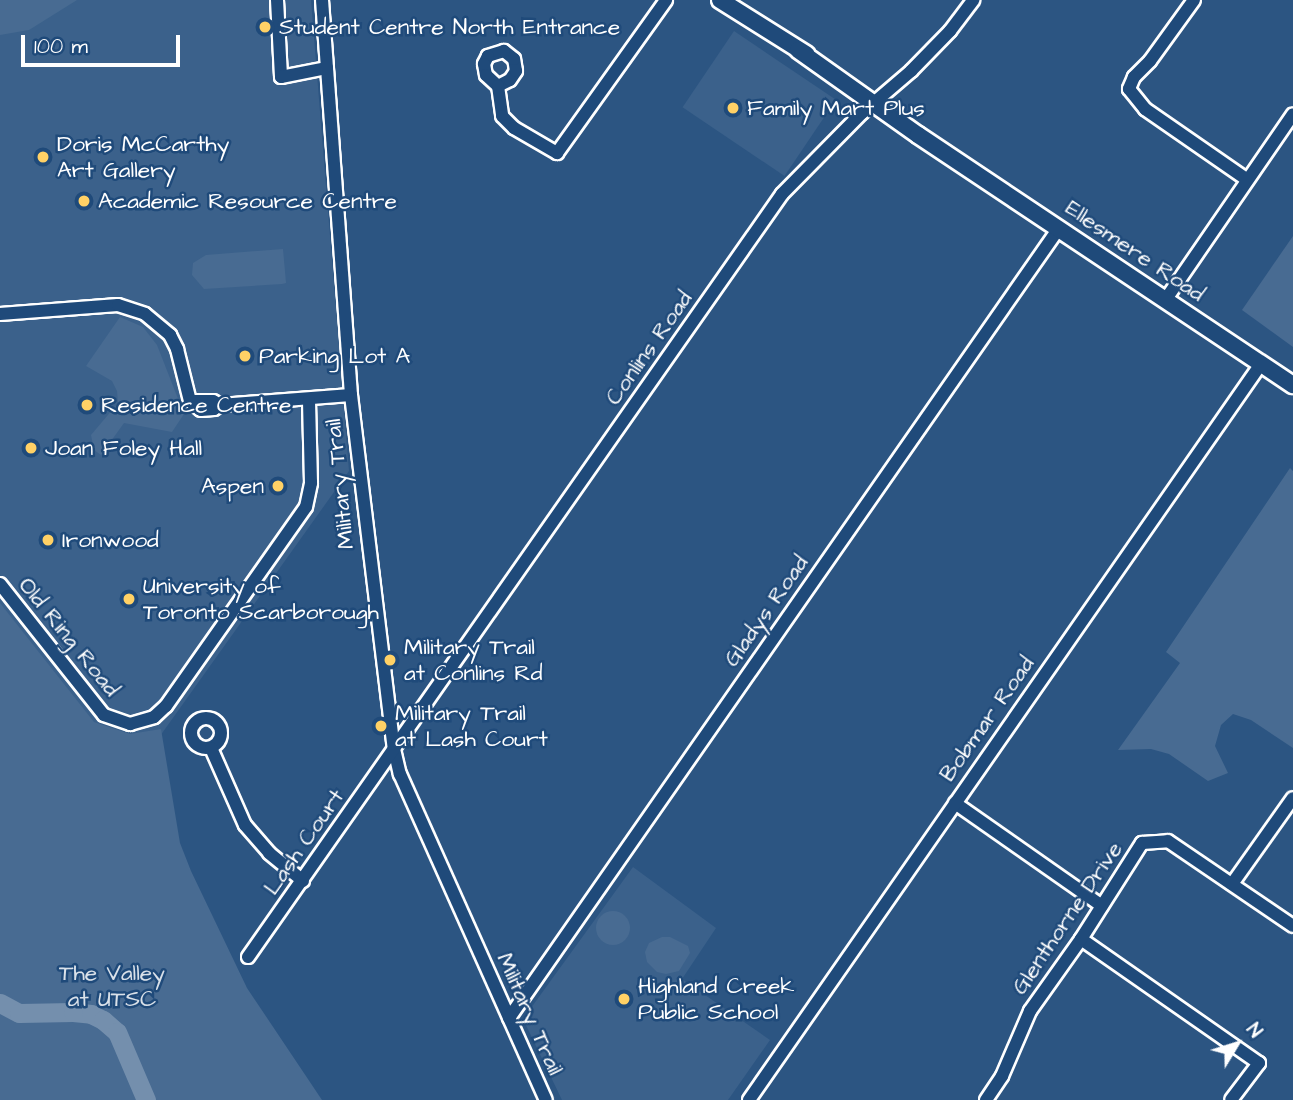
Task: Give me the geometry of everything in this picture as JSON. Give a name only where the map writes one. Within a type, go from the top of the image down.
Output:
[{"type":"main road","name":"Ellesmere Road","points":[[720,0],[878,101],[951,156],[1293,385]]},
{"type":"street","points":[[277,0],[281,77],[327,68]]},
{"type":"street","name":"Military Trail","points":[[322,0],[352,396],[394,749],[400,774],[546,1100]]},
{"type":"street","points":[[498,86],[502,116],[514,128],[557,153],[666,0]]},
{"type":"street","name":"Conlins Road","points":[[394,749],[782,194],[950,31],[973,0]]},
{"type":"street","points":[[1194,0],[1150,61],[1134,77],[1129,89],[1145,109],[1247,179]]},
{"type":"street","points":[[1166,299],[1293,114]]},
{"type":"street","name":"Gladys Road","points":[[509,1018],[1059,228]]},
{"type":"street","points":[[0,314],[129,307],[145,314],[170,335],[180,357],[190,401],[213,401],[217,407],[352,396]]},
{"type":"street","name":"Bobmar Road","points":[[749,1100],[1261,364]]},
{"type":"street","name":"Old Ring Road","points":[[0,584],[104,715],[125,723],[154,717],[166,706],[305,510],[312,486],[309,398]]},
{"type":"street","points":[[211,747],[245,825],[269,853],[303,881]]},
{"type":"street","name":"Lash Court","points":[[247,957],[394,749]]},
{"type":"street","points":[[1232,884],[1293,798]]},
{"type":"street","points":[[955,803],[1102,906]]},
{"type":"street","name":"Glenthorne Drive","points":[[986,1100],[1000,1079],[1030,1012],[1082,939],[1142,843],[1168,841],[1293,926]]},
{"type":"street","points":[[1082,939],[1259,1063],[1231,1100]]},
{"type":"shaded area","name":"University of Toronto Scarborough","points":[[0,0],[311,0],[349,471],[118,795],[0,1100]]},
{"type":"shaded area","points":[[734,31],[836,100],[785,176],[683,107]]},
{"type":"shaded area","name":"Highland Creek Public School","points":[[633,867],[716,928],[682,979],[770,1040],[728,1100],[562,1100],[523,1019]]},
{"type":"green space","points":[[0,0],[77,0],[29,30],[0,35]]},
{"type":"green space","points":[[1293,236],[1293,347],[1242,310]]},
{"type":"green space","points":[[283,249],[286,283],[204,289],[192,275],[193,263],[206,255]]},
{"type":"green space","points":[[120,317],[143,327],[157,345],[184,414],[172,432],[124,423],[101,455],[94,450],[91,435],[118,403],[117,391],[112,381],[86,366]]},
{"type":"green space","points":[[1290,468],[1293,471],[1293,748],[1251,720],[1233,714],[1221,725],[1215,746],[1228,773],[1208,781],[1169,754],[1151,749],[1118,750],[1180,663],[1166,652]]},
{"type":"green space","name":"The Valley at UTSC","points":[[0,603],[94,722],[130,734],[161,729],[180,843],[191,871],[247,988],[322,1100],[0,1100]]},
{"type":"green space","points":[[613,911],[625,916],[630,928],[625,940],[613,945],[601,940],[596,928],[601,916]]},
{"type":"green space","points":[[662,937],[670,937],[688,946],[690,953],[679,971],[666,974],[657,972],[647,962],[645,952],[649,943]]},
{"type":"waterway","points":[[0,1003],[19,1013],[73,1012],[91,1014],[103,1020],[117,1032],[146,1100]]},
{"type":"place","name":"Student Centre North Entrance","points":[[265,27]]},
{"type":"place","name":"Family Mart Plus","points":[[733,108]]},
{"type":"place","name":"Doris McCarthy Art Gallery","points":[[43,157]]},
{"type":"place","name":"Academic Resource Centre","points":[[84,201]]},
{"type":"place","name":"Parking Lot A","points":[[245,356]]},
{"type":"place","name":"Residence Centre","points":[[87,405]]},
{"type":"place","name":"Joan Foley Hall","points":[[31,448]]},
{"type":"place","name":"Aspen","points":[[278,486]]},
{"type":"place","name":"Ironwood","points":[[48,540]]},
{"type":"place","name":"University of Toronto Scarborough","points":[[129,599]]},
{"type":"place","name":"Military Trail at Conlins Rd","points":[[390,660]]},
{"type":"place","name":"Military Trail at Lash Court","points":[[381,726]]},
{"type":"place","name":"Highland Creek Public School","points":[[624,999]]}]
